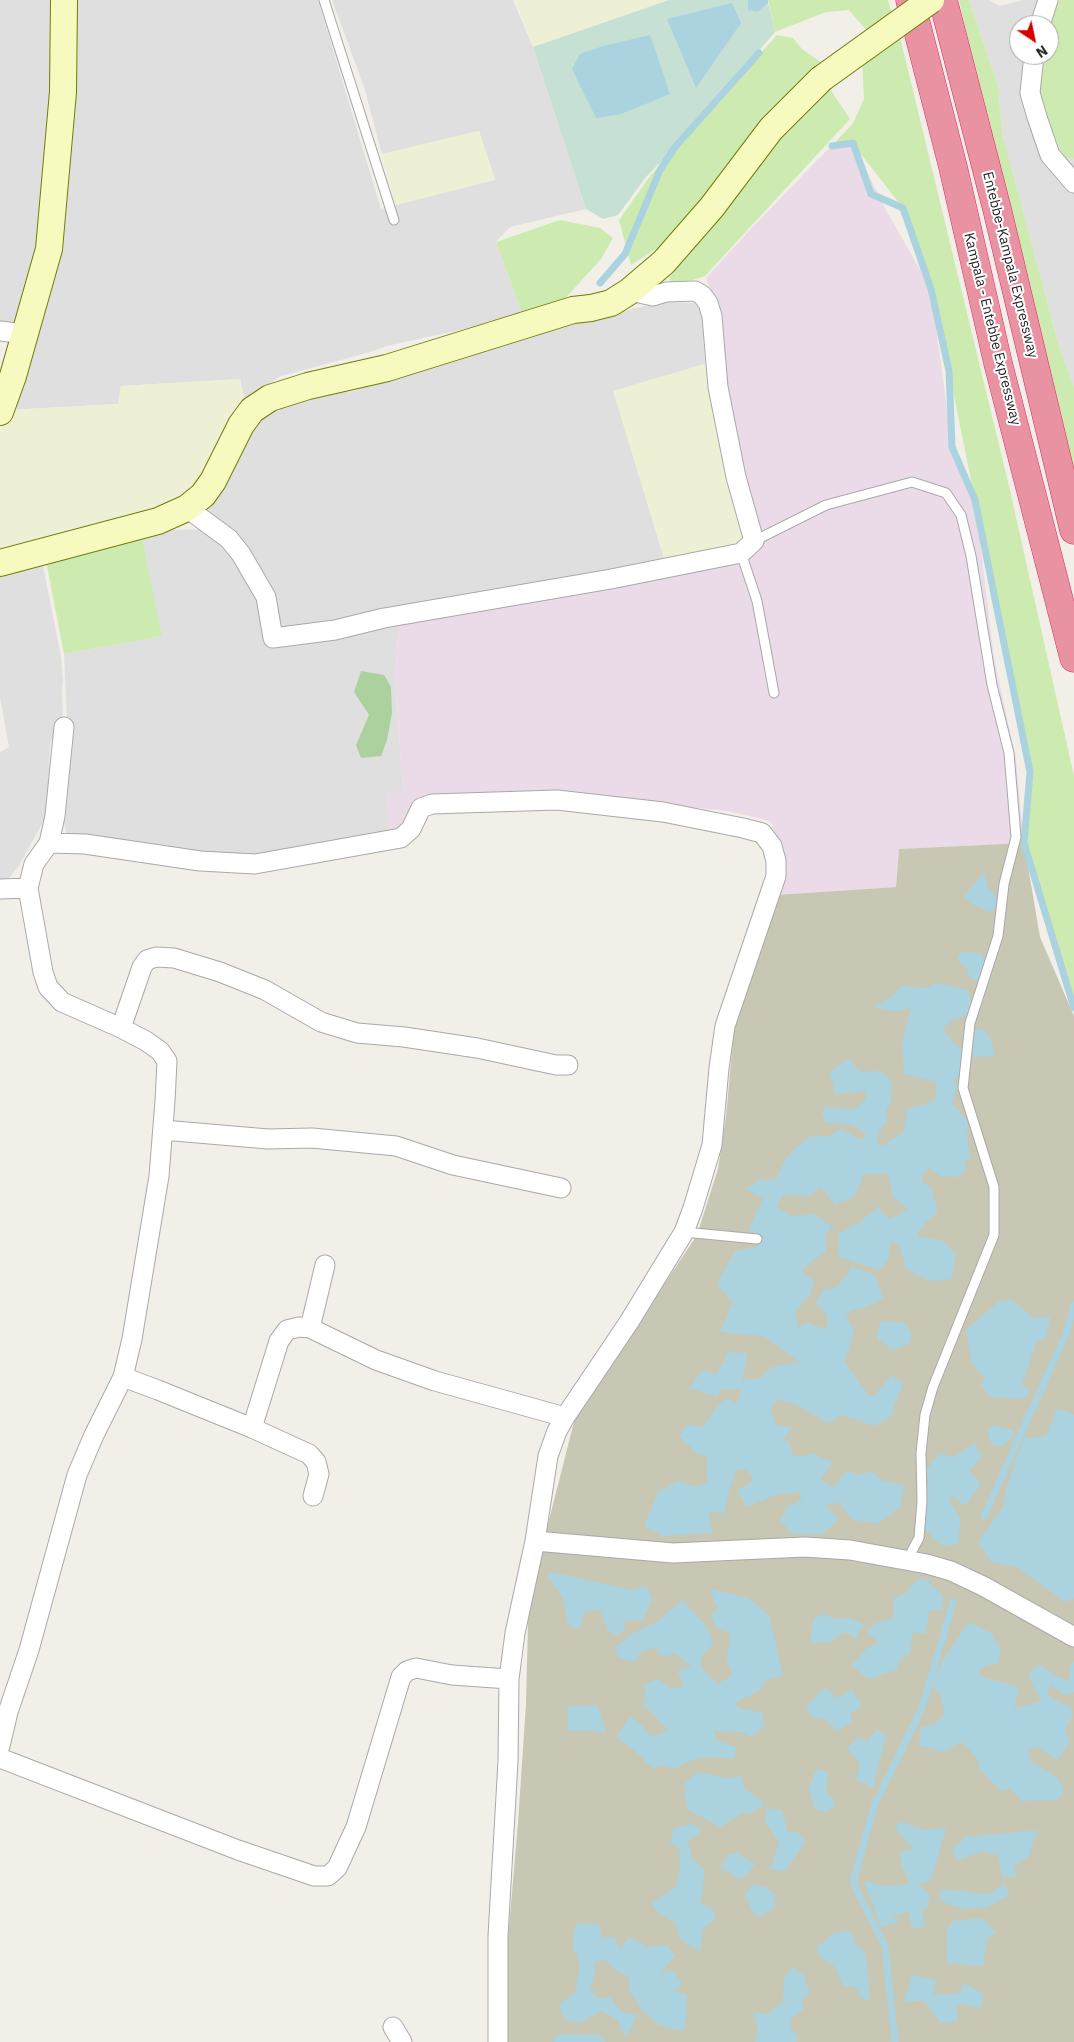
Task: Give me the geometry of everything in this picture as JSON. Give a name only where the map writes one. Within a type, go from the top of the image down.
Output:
[{"type":"highway","name":"Kampala - Entebbe Expressway","points":[[910,0],[998,362],[1074,658]]},
{"type":"highway","name":"Entebbe-Kampala Expressway","points":[[944,0],[997,209],[1074,530]]},
{"type":"street","points":[[0,412],[26,334],[49,248],[63,92],[64,0]]},
{"type":"street","points":[[0,563],[158,521],[187,508],[203,495],[213,481],[241,425],[252,410],[270,398],[308,386],[396,365],[572,310],[592,308],[611,302],[630,291],[664,262],[712,207],[770,129],[821,79],[931,0]]},
{"type":"street","points":[[1043,15],[1048,0]]},
{"type":"street","points":[[1033,65],[1030,93],[1036,117],[1050,155],[1074,183]]},
{"type":"street","points":[[187,508],[229,539],[241,554],[266,597],[273,638],[335,630],[384,618],[611,579],[748,547],[718,387],[712,316],[708,302],[695,291],[666,292],[652,296],[630,291]]},
{"type":"street","points":[[0,331],[26,334]]},
{"type":"street","points":[[0,1746],[8,1712],[29,1650],[77,1475],[94,1435],[123,1377],[132,1339],[159,1176],[167,1061],[160,1050],[146,1041],[62,1002],[48,987],[43,972],[28,888],[34,864],[49,843],[55,816],[64,726]]},
{"type":"street","points":[[49,843],[85,844],[200,861],[255,864],[401,838],[411,829],[421,808],[432,804],[557,800],[663,812],[735,826],[762,833],[772,846],[776,860],[776,876],[725,1026],[712,1145],[684,1232],[629,1322],[565,1417],[557,1431],[548,1456],[535,1540],[515,1633],[509,1679],[508,1761],[498,1936],[498,2042]]},
{"type":"street","points":[[0,889],[28,888]]},
{"type":"street","points":[[121,1028],[146,960],[156,957],[174,958],[220,972],[265,990],[321,1022],[357,1033],[404,1037],[477,1048],[556,1065],[568,1065]]},
{"type":"street","points":[[162,1130],[268,1139],[312,1138],[396,1146],[453,1165],[561,1188]]},
{"type":"street","points":[[310,1328],[325,1265]]},
{"type":"street","points":[[252,1428],[279,1341],[287,1330],[299,1327],[310,1328],[376,1360],[435,1381],[565,1417]]},
{"type":"street","points":[[123,1377],[252,1428],[309,1454],[316,1462],[319,1474],[313,1496]]},
{"type":"street","points":[[535,1540],[673,1553],[805,1547],[850,1550],[928,1564],[951,1571],[983,1586],[1074,1637]]},
{"type":"street","points":[[0,1758],[238,1850],[314,1876],[328,1876],[337,1868],[356,1827],[401,1677],[408,1671],[416,1668],[452,1675],[509,1679]]},
{"type":"lane","points":[[324,0],[394,220]]},
{"type":"lane","points":[[774,693],[748,547],[826,505],[912,482],[946,492],[961,515],[967,540],[984,625],[992,685],[1009,753],[1016,837],[1004,884],[998,936],[970,1023],[963,1088],[994,1187],[994,1236],[934,1387],[926,1416],[921,1453],[922,1501],[919,1538],[906,1561]]},
{"type":"lane","points":[[684,1232],[757,1239]]},
{"type":"shaded area","points":[[0,0],[55,0],[42,244],[19,325],[0,325]]},
{"type":"shaded area","points":[[73,0],[318,0],[381,209],[495,179],[479,131],[382,154],[364,87],[332,0],[513,0],[533,47],[586,209],[510,227],[496,242],[523,316],[387,346],[281,376],[269,384],[246,406],[240,379],[121,386],[118,404],[9,410],[37,323]]},
{"type":"shaded area","points":[[515,0],[669,0],[533,47]]},
{"type":"shaded area","points":[[669,0],[748,0],[748,9],[758,12],[768,3],[775,32],[683,139],[646,177],[618,215],[603,219],[586,209],[533,47]]},
{"type":"shaded area","points":[[969,0],[989,0],[1000,6],[1022,0],[1038,0],[1035,15],[1009,15],[1009,65],[1029,65],[1043,157],[1074,159],[1074,387],[1059,346],[1002,132],[998,86]]},
{"type":"shaded area","points":[[479,131],[495,180],[395,205],[382,154]]},
{"type":"shaded area","points":[[853,143],[886,210],[931,289],[952,447],[975,500],[994,658],[1016,759],[1024,843],[899,849],[896,887],[776,895],[784,852],[770,821],[728,811],[607,799],[416,802],[408,829],[389,837],[386,793],[403,791],[395,676],[399,622],[746,555],[738,457],[725,396],[719,309],[706,278],[828,149]]},
{"type":"shaded area","points":[[662,302],[696,303],[702,316],[705,364],[614,391],[664,558],[300,632],[277,627],[266,589],[195,509],[244,430],[291,397],[354,391],[391,376],[540,328]]},
{"type":"shaded area","points":[[705,364],[721,446],[745,533],[742,543],[729,549],[664,558],[613,391]]},
{"type":"shaded area","points":[[240,379],[246,406],[196,492],[176,510],[0,558],[0,435],[9,410],[118,404],[121,386]]},
{"type":"shaded area","points":[[203,529],[227,544],[291,644],[399,622],[395,676],[403,791],[389,837],[259,858],[205,855],[67,836],[62,815],[68,742],[64,654],[161,636],[142,537],[170,530]]},
{"type":"shaded area","points":[[42,561],[61,657],[63,723],[57,725],[50,744],[47,815],[18,867],[7,880],[0,883],[0,752],[9,747],[0,697],[0,572]]},
{"type":"shaded area","points":[[1024,843],[1040,937],[1074,1016],[1074,2042],[505,2042],[508,1939],[526,1704],[528,1622],[534,1581],[575,1418],[697,1235],[718,1169],[726,1117],[735,1017],[776,895],[896,887],[899,849]]},
{"type":"green space","points":[[768,0],[888,0],[892,14],[867,31],[849,10],[826,12],[775,32]]},
{"type":"green space","points":[[959,0],[969,0],[998,86],[1002,132],[1059,346],[1074,387],[1074,494],[1044,378]]},
{"type":"green space","points":[[1059,0],[1074,0],[1074,159],[1063,158],[1038,90],[1042,65],[1059,65],[1059,15],[1053,15]]},
{"type":"green space","points":[[777,35],[793,38],[802,49],[822,63],[774,108],[729,161],[702,200],[661,246],[631,265],[619,220],[650,176]]},
{"type":"green space","points":[[900,37],[1009,486],[1074,776],[1074,1010],[1024,843],[1030,772],[931,289],[903,208],[853,144],[832,146],[853,123],[864,99],[862,60]]},
{"type":"green space","points":[[828,86],[850,119],[705,276],[673,286],[669,278],[784,130]]},
{"type":"green space","points":[[560,220],[600,228],[613,238],[601,259],[560,304],[523,316],[496,242]]},
{"type":"green space","points":[[142,537],[162,636],[64,654],[46,561]]},
{"type":"green space","points":[[361,671],[384,675],[391,687],[392,713],[387,740],[381,756],[361,758],[356,745],[369,715],[354,692]]},
{"type":"water","points":[[748,0],[768,0],[768,3],[758,12],[748,10]]},
{"type":"water","points":[[732,3],[741,23],[696,88],[667,19]]},
{"type":"water","points":[[650,35],[670,94],[621,114],[596,118],[572,69],[580,54],[603,46]]},
{"type":"water","points":[[984,872],[988,888],[999,900],[991,913],[970,903],[964,896]]},
{"type":"water","points":[[962,951],[982,954],[986,967],[979,983],[969,977],[966,967],[957,960]]},
{"type":"water","points":[[937,983],[968,990],[972,1003],[968,1015],[950,1021],[943,1028],[953,1043],[965,1052],[965,1072],[954,1080],[955,1085],[963,1080],[957,1088],[952,1103],[967,1120],[968,1144],[971,1158],[964,1161],[966,1167],[960,1177],[940,1176],[928,1167],[921,1180],[931,1188],[938,1212],[925,1223],[917,1236],[944,1241],[956,1254],[952,1279],[930,1281],[906,1269],[900,1247],[890,1240],[889,1258],[880,1270],[839,1257],[838,1234],[860,1222],[878,1207],[890,1219],[908,1209],[893,1197],[888,1174],[864,1174],[854,1197],[835,1204],[821,1187],[809,1196],[783,1195],[777,1207],[792,1216],[815,1214],[832,1227],[825,1235],[826,1252],[810,1262],[802,1271],[814,1281],[810,1294],[795,1312],[798,1327],[809,1323],[827,1330],[827,1316],[816,1302],[824,1290],[837,1287],[852,1267],[875,1275],[883,1299],[866,1307],[852,1310],[846,1315],[854,1331],[845,1362],[866,1392],[873,1397],[892,1375],[903,1383],[890,1418],[875,1426],[842,1415],[828,1423],[797,1405],[778,1399],[770,1408],[776,1425],[792,1427],[783,1440],[788,1441],[794,1457],[813,1454],[832,1462],[821,1480],[833,1488],[847,1470],[858,1475],[871,1471],[883,1481],[904,1485],[900,1508],[878,1523],[852,1520],[840,1503],[825,1504],[838,1519],[824,1533],[793,1535],[780,1520],[788,1506],[801,1501],[800,1492],[778,1494],[747,1507],[737,1491],[754,1480],[747,1470],[737,1469],[729,1490],[725,1513],[709,1512],[712,1533],[663,1536],[644,1526],[658,1492],[678,1481],[694,1486],[707,1483],[707,1456],[698,1454],[679,1437],[687,1424],[703,1427],[718,1405],[727,1399],[737,1403],[742,1389],[720,1389],[718,1397],[690,1388],[702,1370],[717,1374],[729,1351],[748,1354],[742,1380],[761,1378],[772,1367],[800,1362],[763,1336],[720,1332],[733,1303],[717,1283],[735,1251],[757,1247],[764,1237],[748,1230],[763,1198],[746,1189],[761,1179],[775,1180],[788,1155],[810,1136],[829,1136],[841,1129],[862,1140],[866,1134],[850,1124],[826,1123],[821,1111],[828,1107],[854,1109],[866,1099],[865,1091],[835,1094],[830,1072],[849,1058],[860,1072],[881,1071],[892,1082],[891,1104],[886,1108],[887,1120],[879,1132],[877,1143],[882,1146],[904,1132],[907,1110],[935,1100],[936,1082],[904,1074],[902,1043],[911,1007],[896,1012],[873,1007],[894,995],[901,986],[926,988]]},
{"type":"water","points":[[975,1030],[985,1030],[992,1041],[994,1056],[974,1057],[971,1044]]},
{"type":"water","points":[[1012,1300],[1034,1318],[1051,1317],[1046,1337],[1036,1343],[1022,1384],[1031,1392],[1021,1399],[990,1397],[980,1385],[985,1379],[971,1362],[966,1330],[999,1301]]},
{"type":"water","points":[[880,1321],[904,1323],[911,1333],[911,1342],[893,1350],[877,1339]]},
{"type":"water","points":[[1057,1408],[1074,1415],[1074,1599],[1065,1602],[1018,1567],[991,1562],[978,1542],[1003,1507],[1007,1486],[1024,1438],[1046,1436]]},
{"type":"water","points":[[995,1425],[1014,1431],[1013,1438],[999,1447],[991,1444],[987,1429]]},
{"type":"water","points":[[975,1443],[982,1457],[969,1471],[981,1484],[965,1506],[953,1496],[949,1500],[961,1519],[958,1543],[953,1546],[939,1544],[924,1528],[925,1489],[929,1483],[926,1470],[940,1454],[953,1457]]},
{"type":"water","points":[[557,1573],[631,1590],[646,1586],[653,1600],[642,1620],[623,1621],[625,1630],[616,1636],[608,1630],[599,1609],[585,1612],[579,1629],[567,1623],[563,1598],[546,1574]]},
{"type":"water","points":[[917,1579],[928,1580],[943,1596],[942,1610],[929,1611],[926,1634],[913,1632],[910,1653],[901,1659],[896,1670],[868,1679],[851,1665],[867,1648],[879,1643],[867,1632],[875,1623],[894,1618],[894,1598],[906,1593]]},
{"type":"water","points":[[709,1589],[748,1598],[769,1615],[783,1675],[765,1681],[759,1691],[734,1703],[740,1708],[763,1713],[764,1727],[751,1737],[742,1732],[713,1731],[717,1741],[737,1747],[733,1758],[705,1757],[687,1762],[674,1769],[661,1765],[653,1769],[634,1750],[616,1737],[630,1716],[644,1727],[651,1737],[668,1730],[644,1705],[645,1684],[658,1679],[671,1689],[684,1685],[677,1671],[691,1666],[675,1653],[662,1657],[656,1647],[642,1651],[635,1662],[618,1657],[615,1648],[633,1633],[657,1622],[682,1600],[707,1627],[713,1644],[702,1655],[701,1667],[717,1684],[733,1675],[726,1659],[731,1634],[718,1629],[710,1616],[718,1609]]},
{"type":"water","points":[[824,1614],[836,1619],[850,1618],[863,1624],[856,1639],[845,1632],[830,1642],[810,1643],[813,1619]]},
{"type":"water","points":[[969,1622],[991,1633],[1001,1650],[998,1664],[983,1666],[977,1675],[1019,1687],[1014,1707],[1026,1706],[1041,1700],[1028,1676],[1039,1664],[1054,1675],[1069,1681],[1071,1663],[1074,1662],[1074,1692],[1068,1696],[1050,1685],[1047,1695],[1071,1708],[1073,1714],[1065,1730],[1070,1742],[1057,1760],[1036,1746],[1027,1751],[1031,1762],[1057,1777],[1064,1790],[1058,1800],[1021,1801],[1011,1788],[1002,1791],[981,1771],[976,1757],[962,1742],[943,1752],[919,1745],[920,1728],[934,1724],[945,1714],[940,1693],[930,1685],[948,1652]]},
{"type":"water","points":[[825,1687],[836,1698],[852,1690],[862,1705],[849,1715],[852,1723],[837,1731],[825,1719],[812,1717],[806,1707]]},
{"type":"water","points":[[597,1705],[607,1732],[568,1730],[567,1706]]},
{"type":"water","points":[[877,1729],[886,1735],[873,1788],[856,1780],[860,1764],[847,1748],[858,1738],[868,1741]]},
{"type":"water","points":[[817,1768],[828,1773],[826,1791],[836,1804],[826,1812],[815,1810],[808,1788]]},
{"type":"water","points":[[697,1772],[729,1778],[743,1776],[743,1788],[765,1803],[752,1813],[742,1813],[720,1827],[687,1809],[684,1784]]},
{"type":"water","points":[[767,1808],[782,1810],[788,1832],[798,1832],[805,1842],[785,1871],[770,1869],[779,1843],[765,1821]]},
{"type":"water","points":[[902,1822],[921,1829],[946,1828],[931,1880],[918,1884],[929,1893],[929,1906],[922,1911],[925,1926],[912,1928],[908,1911],[893,1916],[899,1922],[881,1927],[864,1881],[885,1886],[910,1884],[901,1865],[900,1852],[913,1849],[894,1826]]},
{"type":"water","points":[[693,1824],[702,1831],[688,1841],[692,1860],[705,1870],[701,1903],[711,1908],[716,1919],[703,1928],[700,1952],[680,1939],[675,1922],[658,1913],[652,1903],[676,1887],[680,1866],[680,1849],[670,1842],[674,1828]]},
{"type":"water","points":[[1038,1830],[1028,1857],[1015,1865],[1016,1877],[1002,1877],[998,1856],[983,1851],[958,1860],[951,1851],[965,1837]]},
{"type":"water","points":[[738,1853],[755,1865],[748,1874],[739,1879],[721,1867],[728,1855]]},
{"type":"water","points":[[754,1884],[766,1887],[776,1896],[774,1908],[760,1917],[753,1913],[745,1894]]},
{"type":"water","points":[[1004,1884],[1010,1895],[987,1907],[962,1909],[939,1900],[941,1889],[989,1894]]},
{"type":"water","points":[[981,1918],[996,1932],[987,1939],[983,1966],[947,1963],[947,1931],[952,1921]]},
{"type":"water","points":[[576,1923],[599,1924],[602,1937],[614,1937],[621,1949],[628,1937],[648,1947],[668,1945],[675,1956],[660,1973],[672,1970],[682,1982],[675,1991],[687,1995],[686,2024],[682,2031],[658,2025],[639,2006],[629,1989],[630,1978],[615,1970],[606,1960],[595,1962],[595,1974],[590,1987],[598,1998],[611,1998],[621,2012],[637,2015],[627,2036],[621,2031],[618,2020],[601,2011],[580,2023],[564,2019],[559,2004],[575,1993],[579,1968],[578,1955],[572,1949]]},
{"type":"water","points":[[850,1930],[857,1946],[866,1954],[870,2000],[861,1998],[856,1987],[843,1986],[837,1971],[831,1963],[822,1959],[816,1948],[834,1933]]},
{"type":"water","points":[[793,1968],[803,1974],[810,1992],[801,2000],[803,2010],[791,2018],[790,2029],[798,2036],[796,2042],[755,2042],[758,2028],[753,2012],[767,2014],[783,2002],[784,1977]]},
{"type":"water","points":[[913,1975],[936,1980],[933,1995],[959,1993],[964,1983],[984,1995],[981,2008],[957,2003],[958,2021],[940,2023],[925,2001],[904,2001]]},
{"type":"water","points":[[556,2034],[599,2035],[606,2042],[554,2042]]},
{"type":"waterway","points":[[600,283],[625,254],[660,170],[675,147],[759,53]]},
{"type":"waterway","points":[[832,146],[853,143],[871,194],[903,208],[931,289],[949,371],[952,447],[975,500],[1030,772],[1024,843],[1074,1008]]},
{"type":"waterway","points":[[984,1516],[1066,1334],[1074,1305]]},
{"type":"waterway","points":[[895,2042],[885,1946],[853,1882],[874,1806],[922,1708],[953,1602]]}]
